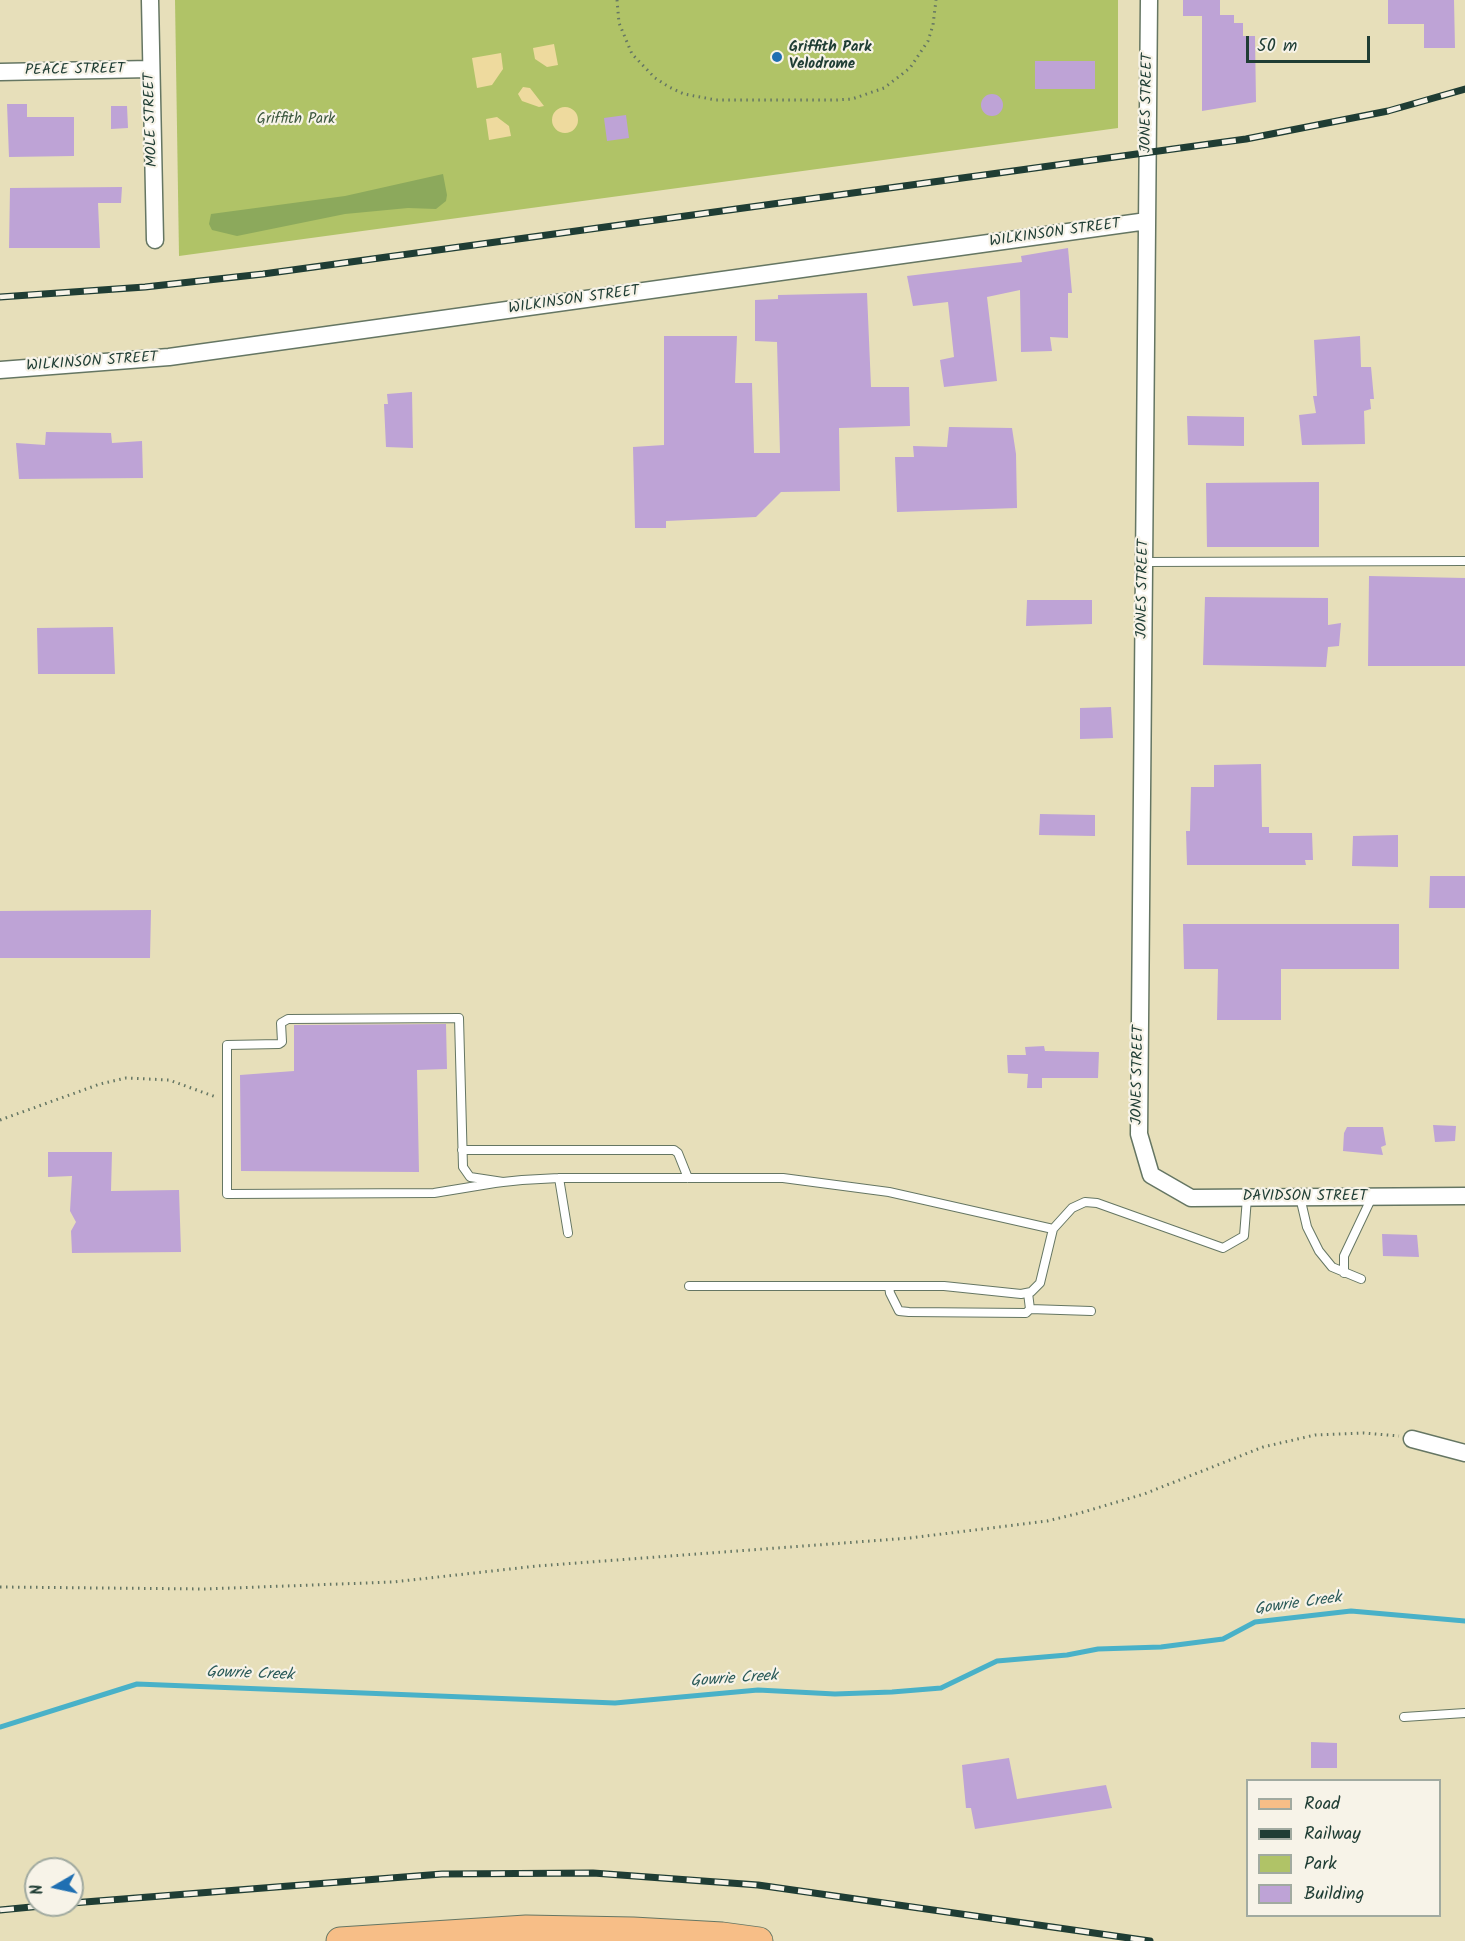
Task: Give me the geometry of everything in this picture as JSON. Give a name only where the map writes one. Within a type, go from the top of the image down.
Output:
[{"type":"main road","points":[[340,1941],[526,1929],[759,1941]]},
{"type":"street","name":"MOLE STREET","points":[[150,0],[155,240]]},
{"type":"street","name":"JONES STREET","points":[[1149,0],[1139,1134],[1150,1175]]},
{"type":"street","name":"PEACE STREET","points":[[0,72],[150,69]]},
{"type":"street","name":"WILKINSON STREET","points":[[0,370],[169,357],[1147,221]]},
{"type":"street","name":"DAVIDSON STREET","points":[[1150,1175],[1191,1198],[1465,1196]]},
{"type":"street","points":[[1412,1439],[1465,1453]]},
{"type":"lane","points":[[1144,562],[1465,561]]},
{"type":"lane","points":[[503,1182],[470,1178],[465,1173],[462,1150],[459,1018],[453,1016],[283,1020],[282,1042],[279,1044],[230,1043],[227,1046],[227,1194],[434,1193],[503,1182],[559,1178],[783,1178],[854,1186],[942,1202],[1053,1229]]},
{"type":"lane","points":[[462,1150],[674,1150],[678,1153],[688,1178]]},
{"type":"lane","points":[[559,1178],[568,1233]]},
{"type":"lane","points":[[1300,1197],[1307,1227],[1319,1251],[1332,1267],[1361,1279]]},
{"type":"lane","points":[[1344,1273],[1344,1256],[1372,1197]]},
{"type":"lane","points":[[689,1286],[944,1286],[1028,1293],[1040,1283],[1053,1229],[1072,1208],[1085,1202],[1097,1203],[1223,1248],[1244,1236],[1247,1198]]},
{"type":"lane","points":[[889,1286],[899,1311],[1017,1313],[1026,1313],[1030,1309],[1091,1311]]},
{"type":"lane","points":[[1028,1293],[1030,1309]]},
{"type":"lane","points":[[1404,1717],[1465,1713]]},
{"type":"path","points":[[617,0],[619,23],[632,54],[655,78],[684,94],[716,100],[852,99],[884,88],[910,68],[928,41],[933,25],[936,0]]},
{"type":"path","points":[[0,1120],[100,1084],[126,1078],[154,1078],[184,1083],[226,1104]]},
{"type":"path","points":[[0,1587],[216,1589],[393,1582],[537,1566],[910,1538],[1047,1521],[1080,1513],[1144,1494],[1263,1447],[1315,1435],[1363,1433],[1412,1439]]},
{"type":"green space","name":"Griffith Park","points":[[175,0],[1118,0],[1118,128],[179,256]]},
{"type":"green space","points":[[443,174],[446,201],[436,209],[408,208],[345,214],[237,236],[212,230],[209,224],[211,214],[345,196]]},
{"type":"sand","points":[[554,44],[558,65],[547,67],[535,59],[533,48]]},
{"type":"sand","points":[[501,53],[503,69],[492,85],[477,88],[472,58]]},
{"type":"sand","points":[[523,87],[530,88],[544,106],[539,107],[522,101],[518,94]]},
{"type":"sand","points":[[565,107],[574,111],[578,120],[574,129],[565,133],[556,129],[552,120],[556,111]]},
{"type":"sand","points":[[497,117],[509,126],[511,136],[489,140],[486,119]]},
{"type":"building","points":[[1183,0],[1220,0],[1220,15],[1234,15],[1234,23],[1243,23],[1243,36],[1255,36],[1256,102],[1202,111],[1202,16],[1183,16]]},
{"type":"building","points":[[1388,0],[1454,0],[1455,48],[1424,48],[1424,24],[1388,24]]},
{"type":"building","points":[[1035,61],[1095,61],[1095,89],[1035,89]]},
{"type":"building","points":[[992,94],[1000,97],[1003,105],[1000,113],[992,116],[984,113],[981,105],[984,97]]},
{"type":"building","points":[[7,104],[27,104],[27,117],[74,117],[74,156],[9,157]]},
{"type":"building","points":[[111,106],[127,106],[128,128],[111,129]]},
{"type":"building","points":[[626,115],[629,138],[607,141],[604,118]]},
{"type":"building","points":[[122,187],[121,203],[98,203],[100,248],[9,248],[10,188]]},
{"type":"building","points":[[1068,248],[1072,293],[1068,293],[1068,338],[1050,337],[1052,351],[1021,352],[1020,290],[987,297],[997,381],[944,387],[940,360],[954,357],[948,302],[913,306],[907,276],[1022,262],[1021,256]]},
{"type":"building","points":[[867,293],[871,387],[909,387],[910,426],[839,428],[840,491],[781,492],[756,517],[666,521],[666,528],[635,528],[633,447],[664,445],[664,336],[737,336],[735,383],[752,383],[754,453],[780,453],[777,342],[755,341],[755,300],[778,299],[778,295]]},
{"type":"building","points":[[1360,336],[1361,367],[1371,367],[1374,399],[1370,399],[1371,409],[1364,411],[1365,444],[1302,445],[1299,415],[1316,413],[1313,396],[1317,396],[1314,340]]},
{"type":"building","points":[[412,392],[413,448],[386,447],[384,404],[388,404],[387,394]]},
{"type":"building","points":[[1187,416],[1244,417],[1244,446],[1188,445]]},
{"type":"building","points":[[949,427],[1012,428],[1016,454],[1017,508],[897,512],[895,457],[914,457],[913,446],[947,447]]},
{"type":"building","points":[[46,432],[111,433],[112,443],[142,441],[143,478],[19,479],[16,443],[45,445]]},
{"type":"building","points":[[1319,482],[1319,547],[1207,547],[1206,483]]},
{"type":"building","points":[[1369,576],[1465,578],[1465,666],[1368,666]]},
{"type":"building","points":[[1205,597],[1328,598],[1328,625],[1341,623],[1339,646],[1328,647],[1326,667],[1203,665]]},
{"type":"building","points":[[1027,600],[1092,600],[1092,624],[1026,626]]},
{"type":"building","points":[[113,627],[115,674],[38,674],[37,628]]},
{"type":"building","points":[[1111,707],[1113,738],[1080,739],[1080,708]]},
{"type":"building","points":[[1261,764],[1262,827],[1269,827],[1269,833],[1312,833],[1313,860],[1305,860],[1306,865],[1187,865],[1186,831],[1190,831],[1191,787],[1214,787],[1214,765]]},
{"type":"building","points":[[1040,814],[1095,815],[1095,836],[1039,835]]},
{"type":"building","points":[[1398,835],[1398,867],[1352,866],[1353,836]]},
{"type":"building","points":[[1430,876],[1465,876],[1465,908],[1429,908]]},
{"type":"building","points":[[151,910],[150,958],[0,958],[0,911]]},
{"type":"building","points":[[1183,924],[1399,924],[1399,969],[1281,969],[1281,1020],[1217,1020],[1218,969],[1184,969]]},
{"type":"building","points":[[446,1024],[447,1069],[417,1070],[419,1172],[241,1171],[240,1075],[294,1071],[294,1025]]},
{"type":"building","points":[[1044,1046],[1045,1051],[1099,1052],[1098,1078],[1042,1078],[1042,1088],[1027,1088],[1028,1074],[1008,1073],[1007,1055],[1026,1055],[1025,1047]]},
{"type":"building","points":[[1433,1125],[1456,1126],[1455,1141],[1435,1142]]},
{"type":"building","points":[[1347,1127],[1383,1127],[1386,1145],[1381,1147],[1383,1155],[1343,1151],[1344,1133]]},
{"type":"building","points":[[48,1152],[112,1152],[111,1191],[179,1190],[181,1252],[72,1253],[71,1231],[76,1222],[70,1211],[72,1176],[48,1177]]},
{"type":"building","points":[[1382,1234],[1417,1235],[1419,1257],[1383,1256]]},
{"type":"building","points":[[1311,1742],[1337,1743],[1337,1768],[1311,1768]]},
{"type":"building","points":[[1009,1758],[1017,1799],[1106,1785],[1112,1808],[975,1829],[971,1808],[966,1808],[962,1765]]},
{"type":"waterway","name":"Gowrie Creek","points":[[0,1727],[137,1684],[615,1703],[758,1690],[835,1694],[892,1692],[941,1688],[997,1661],[1067,1655],[1098,1649],[1161,1647],[1223,1639],[1255,1622],[1351,1611],[1465,1621]]},
{"type":"railway","points":[[0,297],[145,287],[263,274],[1246,139],[1388,111],[1465,89]]},
{"type":"railway","points":[[84,1902],[442,1874],[593,1873],[758,1885],[1150,1941]]},
{"type":"railway","points":[[0,1910],[24,1908]]},
{"type":"place","name":"Griffith Park Velodrome","points":[[777,57]]}]
